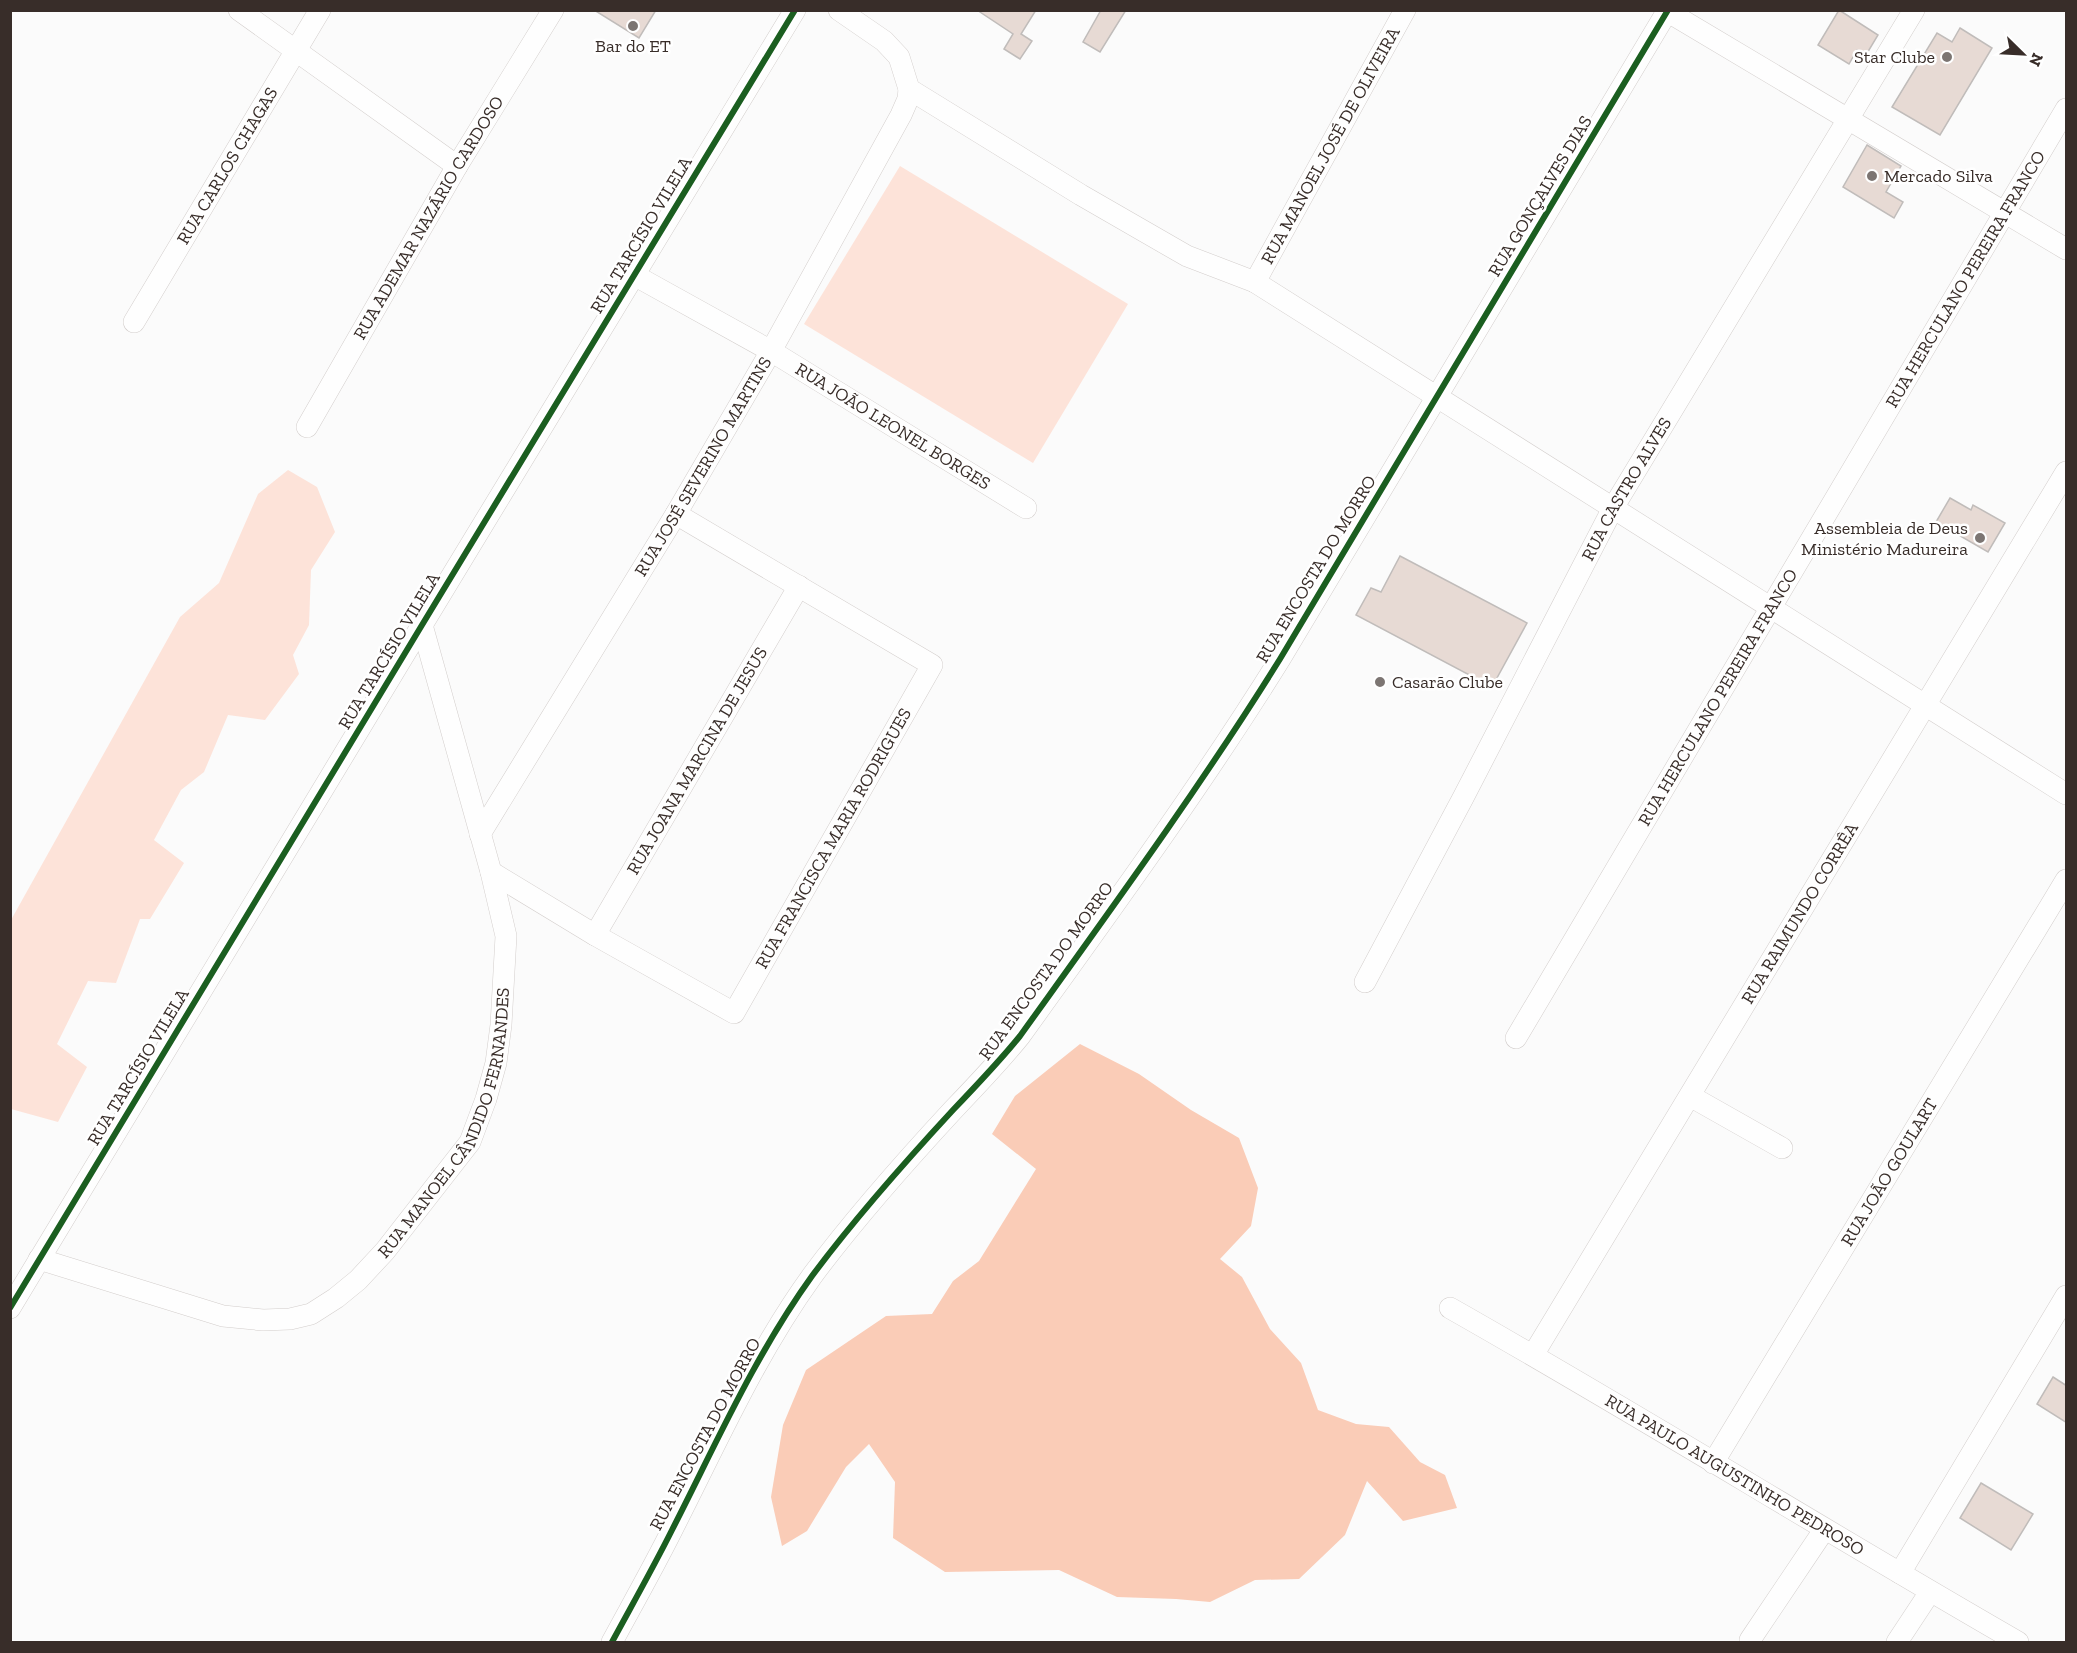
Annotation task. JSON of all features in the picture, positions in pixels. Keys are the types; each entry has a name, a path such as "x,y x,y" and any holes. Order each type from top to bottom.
{"street":[{"path":"239,10 456,166"},
{"name":"RUA CARLOS CHAGAS","path":"134,322 320,10"},
{"name":"RUA ADEMAR NAZÁRIO CARDOSO","path":"307,427 456,166 554,10"},
{"name":"RUA TARCÍSIO VILELA","path":"10,1308 795,10"},
{"path":"839,10 884,41 899,57 909,89 1187,256 1255,282 2067,794"},
{"name":"RUA MANOEL JOSÉ DE OLIVEIRA","path":"1255,282 1405,10"},
{"name":"RUA CASTRO ALVES","path":"1365,982 1613,508 1914,10"},
{"path":"1667,11 2067,249"},
{"name":"RUA GONÇALVES DIAS","path":"1437,396 1667,11"},
{"name":"RUA JOSÉ SEVERINO MARTINS","path":"480,834 676,514 771,351 901,115 908,99 909,89"},
{"name":"RUA HERCULANO PEREIRA FRANCO","path":"1516,1038 2067,109"},
{"name":"RUA JOÃO LEONEL BORGES","path":"634,275 771,351 1026,508"},
{"name":"RUA ENCOSTA DO MORRO","path":"612,1642 671,1531 730,1411 772,1338 812,1277 844,1234 899,1170 1000,1061 1178,816 1280,659 1437,396"},
{"name":"RUA RAIMUNDO CORRÊA","path":"1533,1355 2067,472"},
{"path":"676,514 799,586"},
{"name":"RUA FRANCISCA MARIA RODRIGUES","path":"595,935 734,1013 932,665 799,586"},
{"name":"RUA JOANA MARCINA DE JESUS","path":"595,935 799,586"},
{"name":"RUA MANOEL CÂNDIDO FERNANDES","path":"39,1259 213,1313 263,1320 290,1319 311,1314 358,1280 385,1251 470,1142 486,1099 497,1053 506,936 491,872 422,625"},
{"path":"491,872 595,935"},
{"name":"RUA JOÃO GOULART","path":"1713,1463 2067,880"},
{"path":"1690,1096 1782,1148"},
{"path":"1900,1573 2067,1296"},
{"name":"RUA PAULO AUGUSTINHO PEDROSO","path":"1450,1308 2018,1642"},
{"path":"1750,1641 1824,1530"},
{"path":"1897,1642 1930,1592"}],"shaded area":[{"path":"900,166 1128,304 1033,463 804,324"},
{"path":"288,470 317,487 335,532 311,570 309,625 293,655 299,674 265,720 228,715 204,772 181,790 154,840 184,863 150,919 140,919 116,983 88,981 57,1044 87,1067 58,1122 11,1109 11,920 180,617 219,583 258,494"},
{"path":"1080,1044 1139,1074 1191,1110 1239,1138 1258,1188 1251,1226 1220,1259 1242,1277 1270,1329 1301,1363 1318,1410 1356,1424 1389,1427 1420,1462 1445,1475 1457,1508 1403,1521 1367,1481 1345,1535 1299,1579 1255,1580 1210,1602 1117,1597 1059,1570 945,1572 893,1538 895,1482 869,1444 846,1467 807,1531 782,1546 771,1497 783,1425 806,1370 886,1316 932,1314 953,1281 979,1261 1036,1169 992,1134 1015,1096"}],"building":[{"name":"Bar do ET","path":"594,10 656,10 639,38"},
{"path":"977,10 1036,10 1021,34 1032,41 1020,59 1004,49 1013,34"},
{"path":"1101,10 1126,10 1100,52 1083,42"},
{"path":"1839,10 1878,35 1866,55 1857,50 1849,64 1818,45"},
{"path":"1960,28 1992,48 1940,135 1892,107 1937,33 1952,42"},
{"name":"Mercado Silva","path":"1867,145 1901,166 1886,192 1903,202 1894,218 1843,187"},
{"name":"Assembleia de Deus Ministério Madureira","path":"1950,498 1971,510 1973,505 2005,523 1988,552 1936,522"},
{"path":"1400,556 1527,623 1492,687 1356,615 1371,588 1381,592"},
{"path":"2053,1377 2067,1386 2067,1423 2037,1404"},
{"path":"1981,1483 2033,1514 2011,1550 1960,1518"}],"cycle path":[{"path":"10,1308 795,10"},
{"path":"612,1642 665,1544 754,1368 791,1306 828,1254 863,1212 1020,1036 1218,755 1280,659 1668,10"}],"place":[{"name":"Bar do ET","path":"633,26"},
{"name":"Star Clube","path":"1947,57"},
{"name":"Mercado Silva","path":"1872,176"},
{"name":"Assembleia de Deus Ministério Madureira","path":"1980,538"},
{"name":"Casarão Clube","path":"1380,682"}]}
